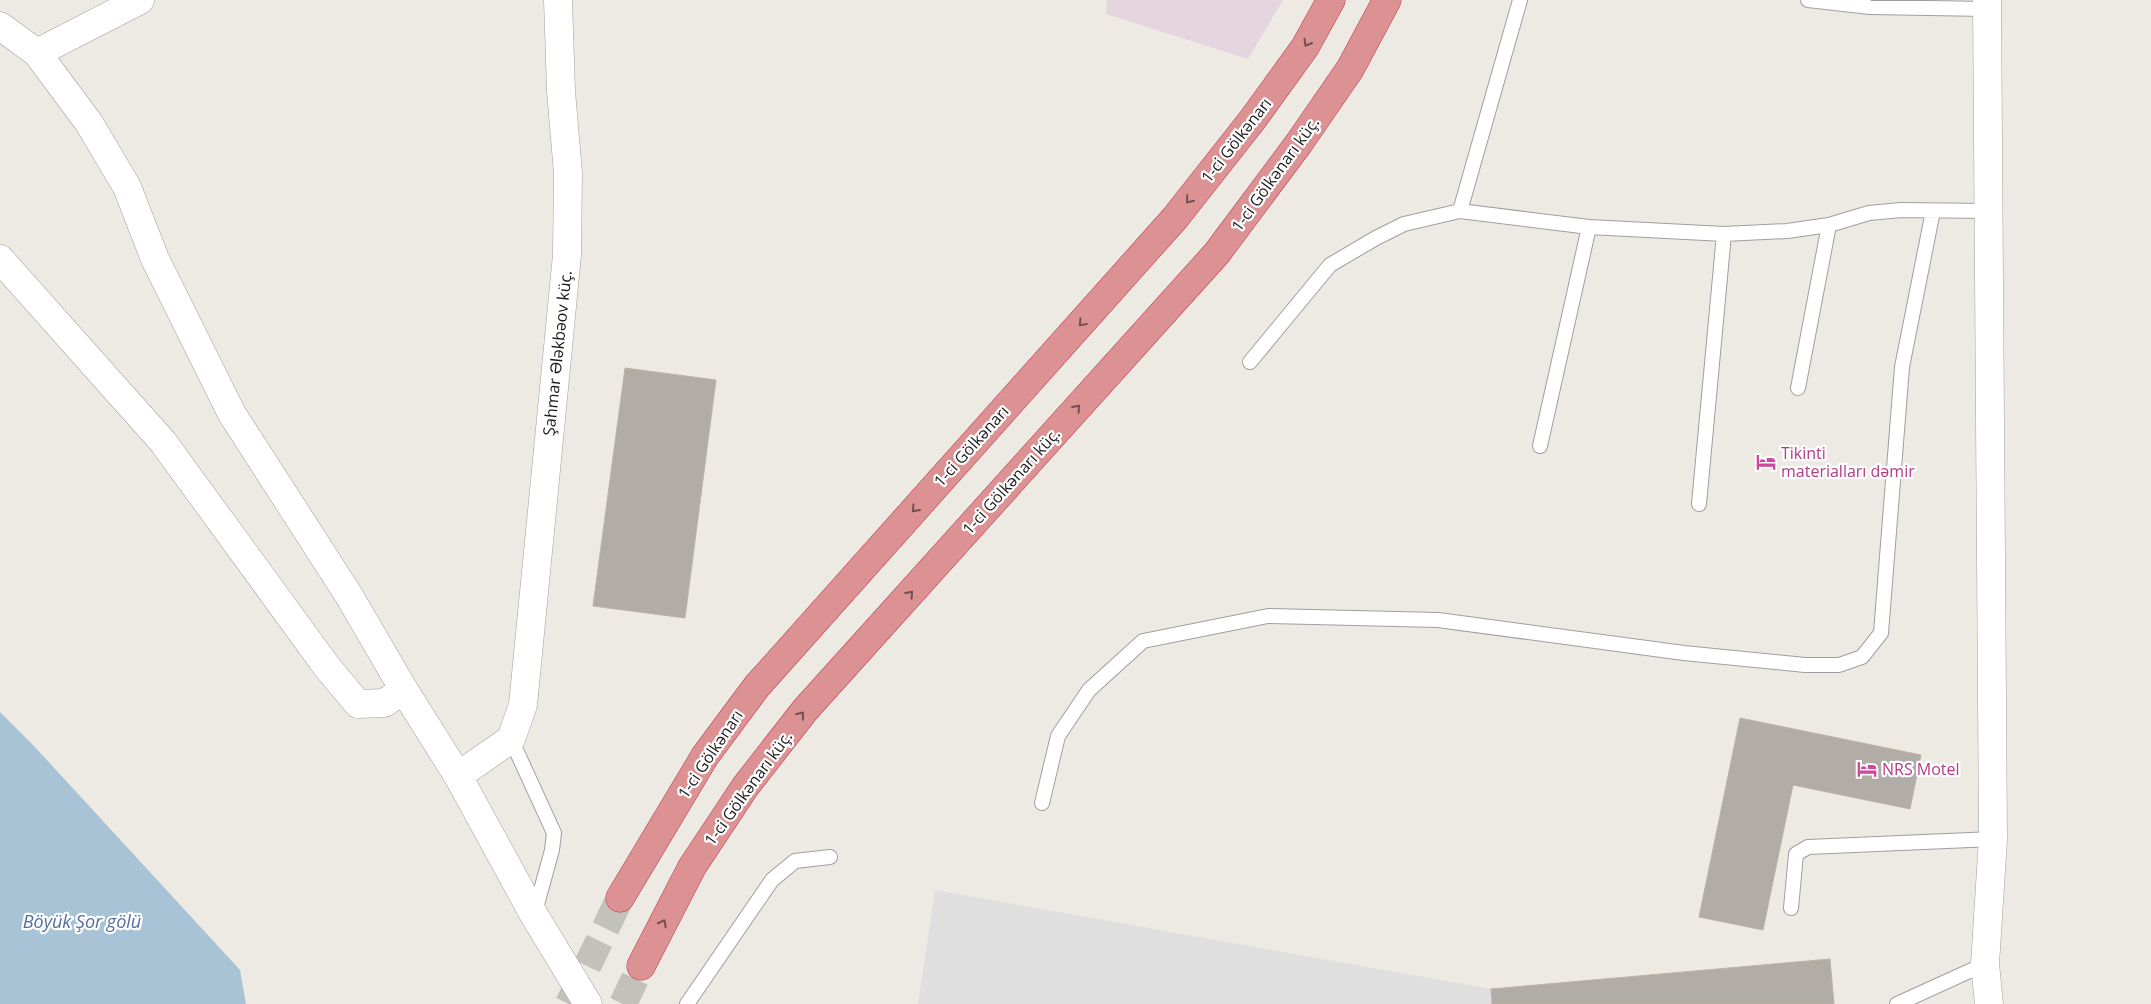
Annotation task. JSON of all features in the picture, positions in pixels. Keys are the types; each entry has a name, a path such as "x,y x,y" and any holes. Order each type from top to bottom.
{"highway":[{"name":"1-ci Gölkənarı","path":"620,898 705,756 757,686 1175,218 1259,111 1305,47 1331,0"},
{"name":"1-ci Gölkənarı küç.","path":"641,966 692,867 745,787 805,710 1218,252 1299,143 1350,69 1387,0"}],"street":[{"path":"36,53 140,0"},
{"name":"Şahmar Ələkbəov küç.","path":"511,739 523,705 567,255 568,173 558,0"},
{"path":"1987,5 1990,211 1993,839 1985,964 1989,1004"},
{"path":"0,26 36,53 89,123 127,187 155,259 232,414 348,594 404,690 458,776 534,915 588,1004"},
{"path":"0,259 163,442 327,667 358,704 384,703 404,690"},
{"path":"458,776 511,739"}],"lane":[{"path":"1460,211 1520,0"},
{"path":"1808,0 1870,8 1987,5"},
{"path":"1250,362 1330,265 1404,224 1460,211 1589,227 1724,234 1787,231 1829,225 1869,213 1900,210 1990,211"},
{"path":"1042,803 1058,736 1089,690 1144,641 1268,616 1438,620 1684,653 1786,664 1839,665 1862,657 1881,633 1902,367 1933,211"},
{"path":"1798,388 1829,225"},
{"path":"1540,446 1589,227"},
{"path":"1699,504 1724,234"},
{"path":"511,739 554,832 552,850 534,915"},
{"path":"1791,908 1796,854 1808,846 1993,839"},
{"path":"686,1004 772,880 795,861 830,857"},
{"path":"1897,1004 1985,964"}],"shaded area":[{"path":"1107,0 1283,0 1248,59 1106,14"},
{"path":"935,890 1491,989 1492,1004 918,1004"}],"water":[{"name":"Böyük Şor gölü","path":"0,712 33,745 240,970 246,1004 0,1004"}],"building":[{"path":"625,368 716,380 685,618 593,606"},
{"path":"1740,718 1921,755 1910,809 1793,785 1763,930 1699,917"},
{"path":"1830,959 1834,1004 1492,1004 1491,989"}],"tunnel":[{"path":"569,1004 620,898"},
{"path":"623,1004 641,966"}],"place":[{"name":"Tikinti materialları dəmir","path":"1766,462"},
{"name":"NRS Motel","path":"1867,769"}]}
